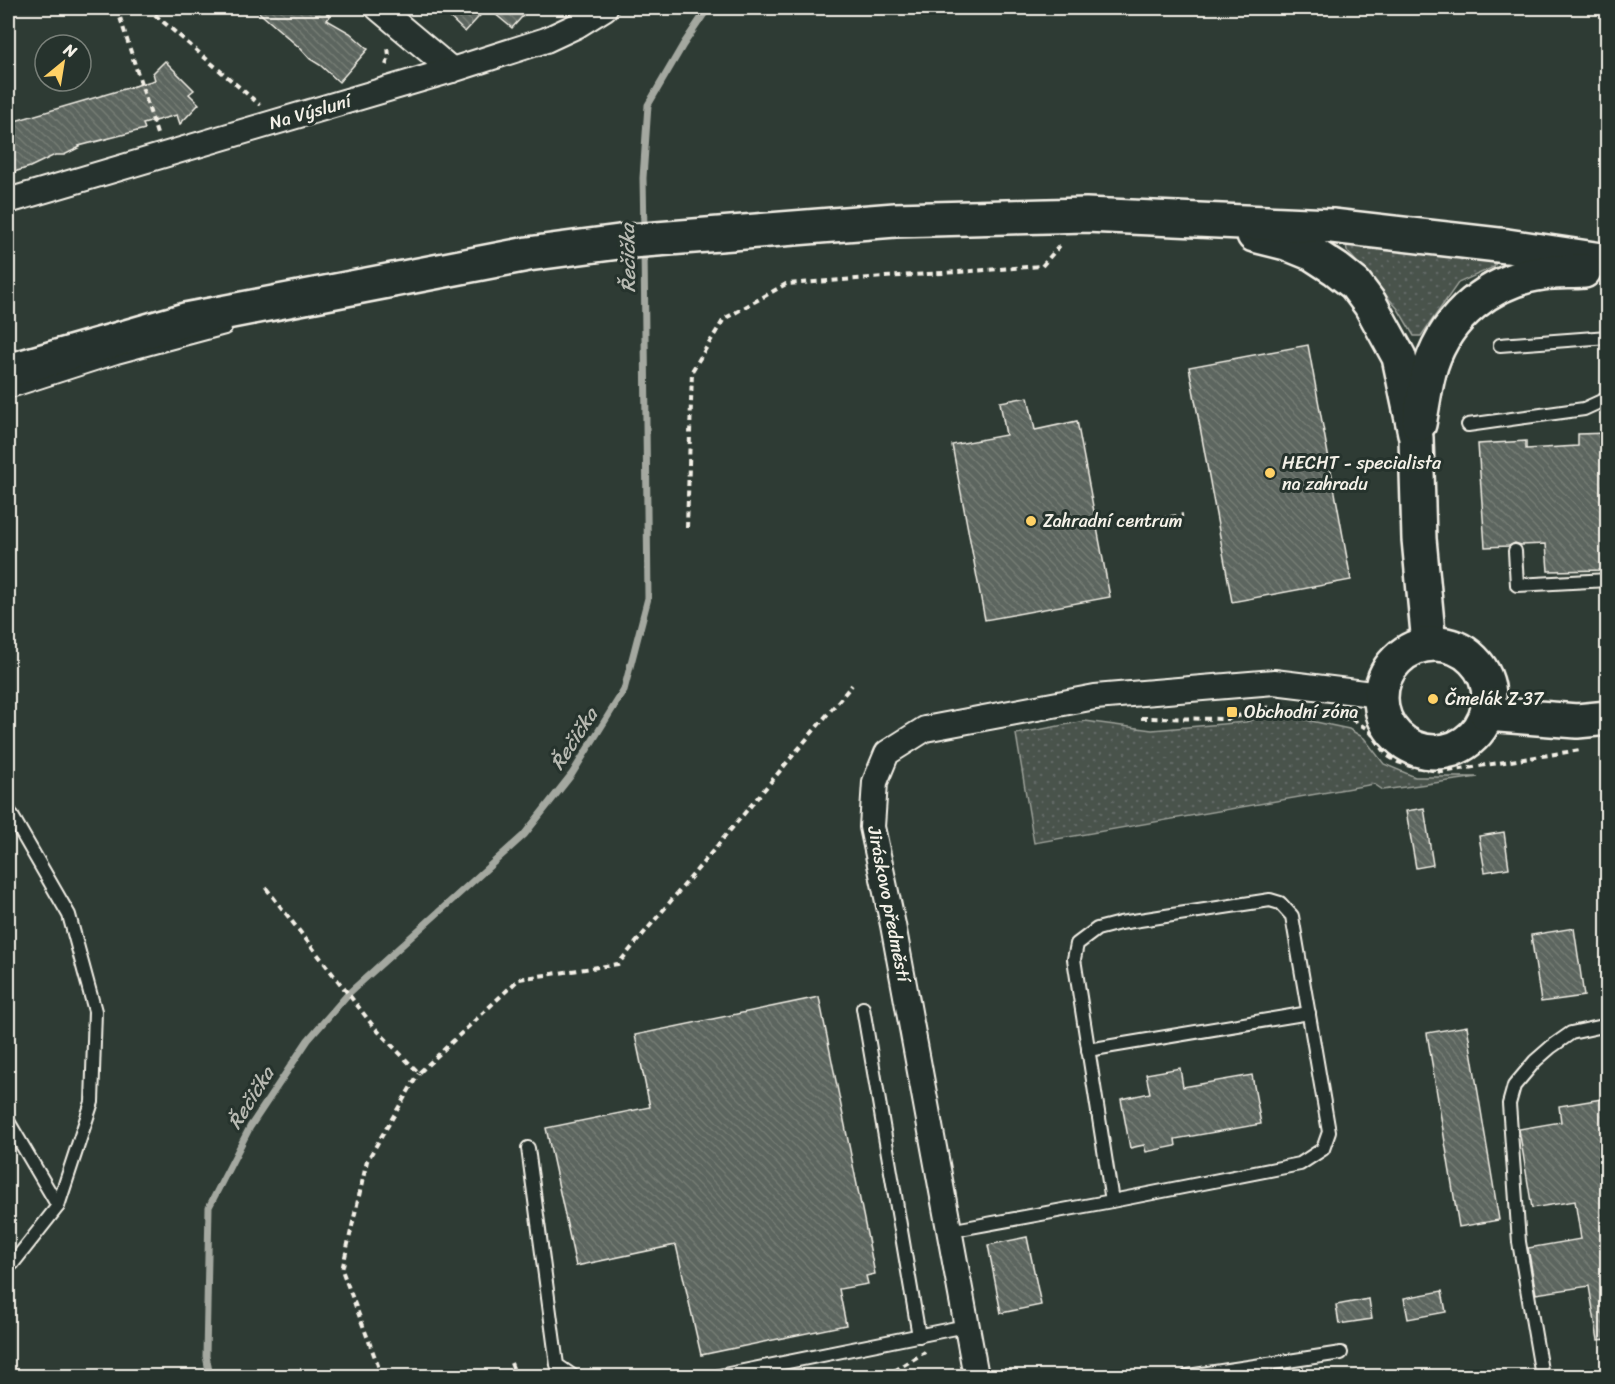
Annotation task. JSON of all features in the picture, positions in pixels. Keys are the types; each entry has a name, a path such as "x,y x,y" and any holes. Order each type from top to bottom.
{"main road":[{"path":"8,371 185,320 528,254 619,242 894,220 1086,215 1332,226 1507,246 1608,261"},
{"path":"1173,218 1286,243 1313,254 1355,284 1370,304 1399,357 1416,438 1419,539 1429,644"},
{"path":"1416,438 1431,366 1440,344 1457,319 1476,300 1496,288 1542,273 1608,270"},
{"path":"1429,644 1452,647 1467,654 1479,666 1486,681 1489,697 1486,714 1479,729 1467,742 1451,750 1425,751 1402,741 1390,728 1382,713 1380,695 1384,679 1392,664 1404,653 1429,644"},
{"path":"1486,714 1577,721 1608,718"}],"street":[{"path":"378,8 452,70"},
{"name":"Na Výsluní","path":"8,201 164,155 273,117 452,70 546,40 576,26 605,8"},
{"name":"Jiráskovo předměstí","path":"976,1377 893,925 872,827 875,782 887,753 925,729 1095,697 1274,682 1380,695"}],"lane":[{"path":"281,314 460,275 528,254"},
{"path":"8,392 117,357 235,326"},
{"path":"1500,345 1608,337"},
{"path":"1468,425 1584,409 1608,398"},
{"path":"1515,551 1517,585 1608,580"},
{"path":"8,809 69,915 95,1011 93,1102 58,1206 8,1267"},
{"path":"949,1231 1112,1201 1300,1164 1323,1149 1329,1132 1309,1013 1292,916 1281,903 1269,900 1120,923 1097,929 1077,944 1074,959 1112,1201"},
{"path":"862,1008 919,1336"},
{"path":"1088,1050 1309,1013"},
{"path":"1542,1377 1519,1242 1509,1104 1514,1086 1535,1061 1551,1047 1571,1033 1608,1025"},
{"path":"8,1121 58,1206"},
{"path":"528,1148 557,1365 573,1377"},
{"path":"719,1377 966,1326"},
{"path":"1188,1377 1341,1353"}],"path":[{"path":"117,8 164,155"},
{"path":"147,8 273,117"},
{"path":"687,528 693,371 723,319 786,284 1042,266 1086,215"},
{"path":"1129,524 1183,515"},
{"path":"382,1377 342,1270 367,1161 419,1073 519,979 618,964 852,684"},
{"path":"1141,718 1228,719 1278,704"},
{"path":"1319,712 1353,720 1369,730 1388,756 1398,762 1442,771 1584,749"},
{"path":"266,888 374,1027 419,1073"},
{"path":"511,1363 516,1377"}],"shaded area":[{"path":"1346,241 1497,260 1494,267 1458,283 1421,336 1414,336 1398,309 1347,251"},
{"path":"1273,713 1349,729 1364,738 1384,764 1415,777 1478,777 1383,790 1374,784 1034,843 1016,734 1085,721 1152,730 1246,722"}],"building":[{"path":"254,8 321,8 330,16 327,20 350,33 368,49 339,82"},
{"path":"440,8 487,8 465,32"},
{"path":"488,8 530,8 512,28"},
{"path":"165,61 194,90 189,94 199,104 180,124 177,115 143,124 145,129 79,146 64,155 55,155 30,167 8,172 8,123 155,80 153,73"},
{"name":"HECHT - specialista na zahradu","path":"1308,345 1351,580 1232,602 1189,367"},
{"name":"Zahradní centrum","path":"1028,397 1035,430 1077,421 1110,597 985,620 952,445 1006,435 1000,402"},
{"path":"1608,433 1608,570 1548,571 1546,544 1521,545 1515,543 1509,546 1485,547 1478,444 1526,441 1526,449 1578,446 1578,434"},
{"path":"1424,808 1433,865 1416,868 1406,811"},
{"path":"1504,832 1509,868 1485,872 1479,836"},
{"path":"1574,928 1584,996 1541,1002 1531,935"},
{"path":"819,997 875,1274 866,1276 868,1284 839,1289 846,1325 701,1355 676,1245 576,1266 546,1128 650,1107 635,1035"},
{"path":"1467,1026 1499,1220 1459,1227 1427,1033"},
{"path":"1180,1068 1183,1087 1252,1075 1261,1124 1175,1139 1176,1146 1146,1152 1144,1145 1130,1148 1121,1099 1150,1093 1146,1074"},
{"path":"1608,1098 1608,1339 1598,1340 1589,1286 1536,1294 1528,1248 1581,1239 1575,1201 1532,1208 1519,1129 1561,1122 1559,1106"},
{"path":"1027,1237 1041,1305 1001,1313 988,1245"},
{"path":"1442,1291 1446,1312 1408,1319 1404,1298"},
{"path":"1369,1299 1372,1319 1339,1324 1336,1305"}],"waterway":[{"name":"Řečička","path":"644,231 643,178 648,105 708,8"},
{"name":"Řečička","path":"210,1376 206,1356 209,1207 250,1127 308,1040 349,993 524,835 572,774 624,690 648,598 644,248"}],"place":[{"name":"HECHT - specialista na zahradu","path":"1270,473"},
{"name":"Zahradní centrum","path":"1031,521"},
{"name":"Čmelák Z 37","path":"1433,699"},
{"name":"Obchodní zóna","path":"1232,712"}]}
